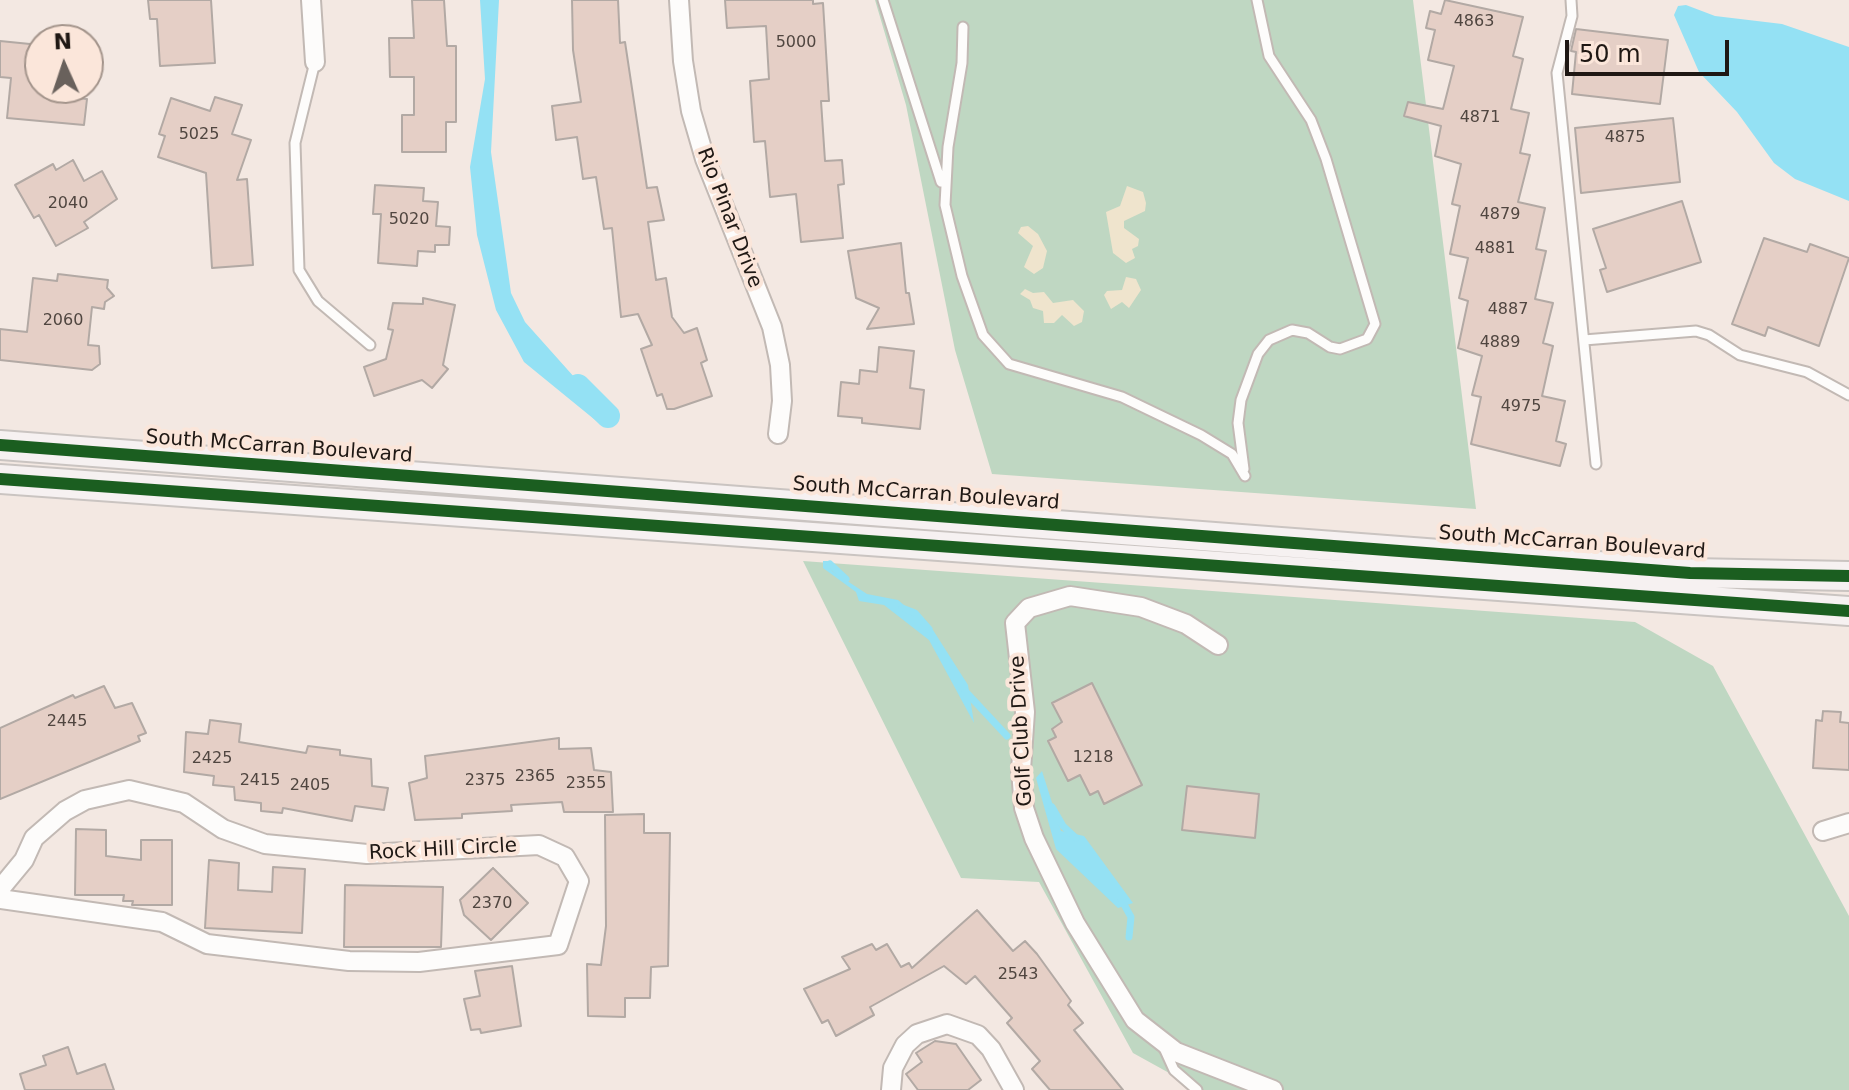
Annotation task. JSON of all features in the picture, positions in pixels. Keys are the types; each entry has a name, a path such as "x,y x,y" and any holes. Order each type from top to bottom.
{"main road":[{"name":"South McCarran Boulevard","path":"0,445 1690,573 1849,576"},
{"path":"0,479 1849,611"}],"street":[{"path":"311,0 315,62"},
{"name":"Rio Pinar Drive","path":"679,0 683,61 705,159 772,327 780,365 782,401 778,434"},
{"name":"Golf Club Drive","path":"1218,645 1186,624 1141,607 1070,596 1029,608 1015,623 1025,712 1021,770 1024,808 1034,838 1075,923 1135,1020 1176,1052 1273,1090"},
{"name":"Rock Hill Circle","path":"0,889 24,860 34,838 65,811 85,800 129,790 184,803 223,829 265,844 367,854 539,845 565,857 579,881 558,945 419,962 349,961 207,944 162,922 0,899"},
{"path":"1823,831 1849,823"},
{"path":"891,1090 893,1068 905,1045 924,1030 947,1024 978,1035 991,1049 1014,1090"}],"lane":[{"path":"883,0 938,166 974,315 995,352 1027,372 1122,397 1152,410 1232,454 1245,476 1238,423 1241,400 1258,354 1269,340 1292,330 1308,333 1330,347 1340,349 1367,339 1375,324 1326,159 1311,120 1269,56 1257,0"},
{"path":"1571,0 1572,16 1557,73 1596,464"},
{"path":"945,205 948,147 962,63 963,27"},
{"path":"315,62 295,143 299,270 318,301 370,345"},
{"path":"1584,340 1696,331 1709,335 1740,355 1807,372 1849,395"},
{"path":"1160,1042 1174,1070 1197,1090"}],"green space":[{"path":"875,0 1413,0 1476,509 992,474 955,350 906,105"},
{"path":"803,561 1635,622 1713,666 1849,916 1849,1090 1200,1090 1133,1053 1039,882 961,878"}],"sand":[{"path":"1127,186 1143,192 1146,203 1145,211 1124,221 1124,228 1139,239 1138,246 1132,249 1135,258 1126,263 1113,253 1106,212 1120,206"},
{"path":"1028,226 1038,234 1047,251 1043,268 1034,274 1024,267 1033,246 1018,233 1021,227"},
{"path":"1126,277 1136,279 1141,290 1129,308 1122,302 1111,309 1104,295 1107,291 1122,290"},
{"path":"1025,289 1033,293 1044,292 1053,303 1073,300 1084,311 1082,322 1074,326 1062,315 1054,323 1044,323 1043,311 1033,308 1030,300 1020,294"}],"water":[{"path":"480,0 499,0 491,152 511,293 525,322 600,406 605,418 600,424 524,362 496,310 477,235 470,167 485,79"},
{"path":"1686,5 1715,16 1782,24 1849,47 1849,201 1795,179 1774,163 1737,112 1699,72 1674,15 1678,6"},
{"path":"823,561 828,561 832,571 867,594 898,600 933,630 968,685 974,723 929,640 884,605 859,601 856,592 823,568"},
{"path":"1042,771 1061,831 1084,836 1133,903 1118,908 1056,849 1036,778"}],"building":[{"path":"148,0 211,0 215,63 160,66 157,19 150,19"},
{"path":"412,0 444,0 447,46 456,46 456,122 446,122 446,152 402,152 402,115 414,115 414,77 390,77 389,38 414,38"},
{"path":"572,0 618,0 620,43 625,42 647,188 657,187 664,220 648,222 656,280 666,278 672,317 684,333 697,328 707,360 701,363 712,396 674,409 667,409 662,394 657,396 641,349 652,345 638,314 621,317 612,228 604,229 596,177 583,179 577,137 556,140 552,106 581,102 573,50"},
{"path":"725,0 813,0 813,4 823,3 829,101 821,101 825,161 842,160 844,184 838,185 843,238 801,242 796,194 770,197 765,141 754,142 750,81 769,79 766,26 727,28"},
{"path":"1445,0 1523,17 1513,56 1523,59 1511,109 1529,113 1520,153 1530,155 1518,202 1545,208 1536,249 1546,251 1535,299 1553,303 1543,343 1553,346 1542,396 1565,401 1556,441 1566,444 1560,466 1471,444 1481,397 1472,395 1482,356 1458,348 1468,301 1459,298 1468,258 1450,254 1460,206 1452,204 1461,164 1435,156 1441,126 1404,116 1408,102 1443,109 1454,66 1428,60 1435,30 1426,28 1430,11 1441,14"},
{"path":"1576,29 1668,40 1660,104 1572,94 1576,52 1571,51"},
{"path":"0,41 24,43 24,104 86,104 84,125 7,118 11,78 0,77"},
{"path":"215,97 242,105 232,134 251,140 237,180 247,179 253,265 212,268 206,173 158,157 165,136 159,134 171,98 210,111"},
{"path":"1673,118 1680,182 1581,193 1575,128"},
{"path":"73,160 84,181 102,171 117,199 84,222 88,228 56,246 39,215 34,218 15,185 53,164 56,170"},
{"path":"375,185 424,188 423,201 438,202 436,226 450,227 449,245 435,245 435,252 418,251 417,266 378,263 381,214 373,214"},
{"path":"1682,201 1701,262 1607,292 1600,270 1606,268 1593,229"},
{"path":"1764,238 1807,252 1810,244 1849,258 1819,346 1768,327 1765,336 1732,324"},
{"path":"901,243 906,293 909,293 914,324 867,329 879,308 856,298 848,251"},
{"path":"58,274 108,280 107,288 114,296 105,302 104,309 92,307 88,345 99,346 100,364 92,370 0,360 0,329 27,332 33,278 57,281"},
{"path":"423,298 455,305 443,365 448,369 432,388 422,380 374,396 364,367 386,359 393,330 388,329 393,303 423,304"},
{"path":"879,347 914,351 910,388 924,390 920,429 862,423 862,418 838,416 841,382 859,384 860,370 877,372"},
{"path":"1092,683 1142,785 1104,804 1098,791 1090,795 1080,775 1068,781 1048,741 1056,737 1052,729 1062,722 1052,703"},
{"path":"104,686 115,708 132,703 146,733 138,736 140,741 0,799 0,728 73,695 75,698"},
{"path":"1823,711 1841,712 1840,722 1849,723 1849,770 1813,768 1816,720 1822,721"},
{"path":"210,720 241,724 239,742 306,753 308,746 340,750 340,755 371,759 372,786 388,788 384,810 355,806 352,821 283,808 282,813 261,811 261,803 235,800 234,787 213,785 214,776 184,772 186,732 208,734"},
{"path":"559,738 559,749 591,748 594,770 611,772 613,812 564,812 562,802 511,805 512,811 462,814 462,818 415,820 409,783 427,778 425,756"},
{"path":"1187,786 1259,794 1255,838 1182,830"},
{"path":"644,814 644,833 670,833 668,966 651,967 650,998 625,998 625,1017 588,1016 587,964 601,965 606,926 605,815"},
{"path":"76,829 106,830 106,856 141,860 141,840 172,840 172,905 132,905 133,901 123,901 124,895 75,895"},
{"path":"209,860 239,863 238,890 272,892 273,867 305,869 302,933 205,928"},
{"path":"493,868 528,903 491,940 464,915 460,900"},
{"path":"345,885 443,887 441,947 344,947"},
{"path":"977,910 1013,951 1025,941 1037,954 1071,1001 1068,1005 1083,1023 1074,1030 1123,1090 1050,1090 1032,1069 1040,1061 1007,1023 1012,1018 975,976 966,984 944,966 870,1007 874,1015 836,1036 828,1020 822,1023 804,989 850,969 842,957 872,944 876,950 887,944 901,967 909,963 912,968"},
{"path":"512,966 521,1026 481,1033 480,1029 471,1030 464,999 480,996 475,971"},
{"path":"935,1041 956,1044 981,1080 968,1090 918,1090 906,1074 922,1062 916,1053"},
{"path":"68,1047 77,1074 105,1064 114,1090 25,1090 20,1074 46,1065 43,1056"}],"waterway":[{"path":"578,386 608,416"},
{"path":"830,564 846,579"},
{"path":"902,608 915,613 929,629"},
{"path":"965,691 1007,736"},
{"path":"1052,807 1063,826 1076,838"},
{"path":"1121,899 1131,917 1129,937"}],"cycle path":[{"path":"0,445 1690,573 1849,576"},
{"path":"0,479 1849,611"}]}
